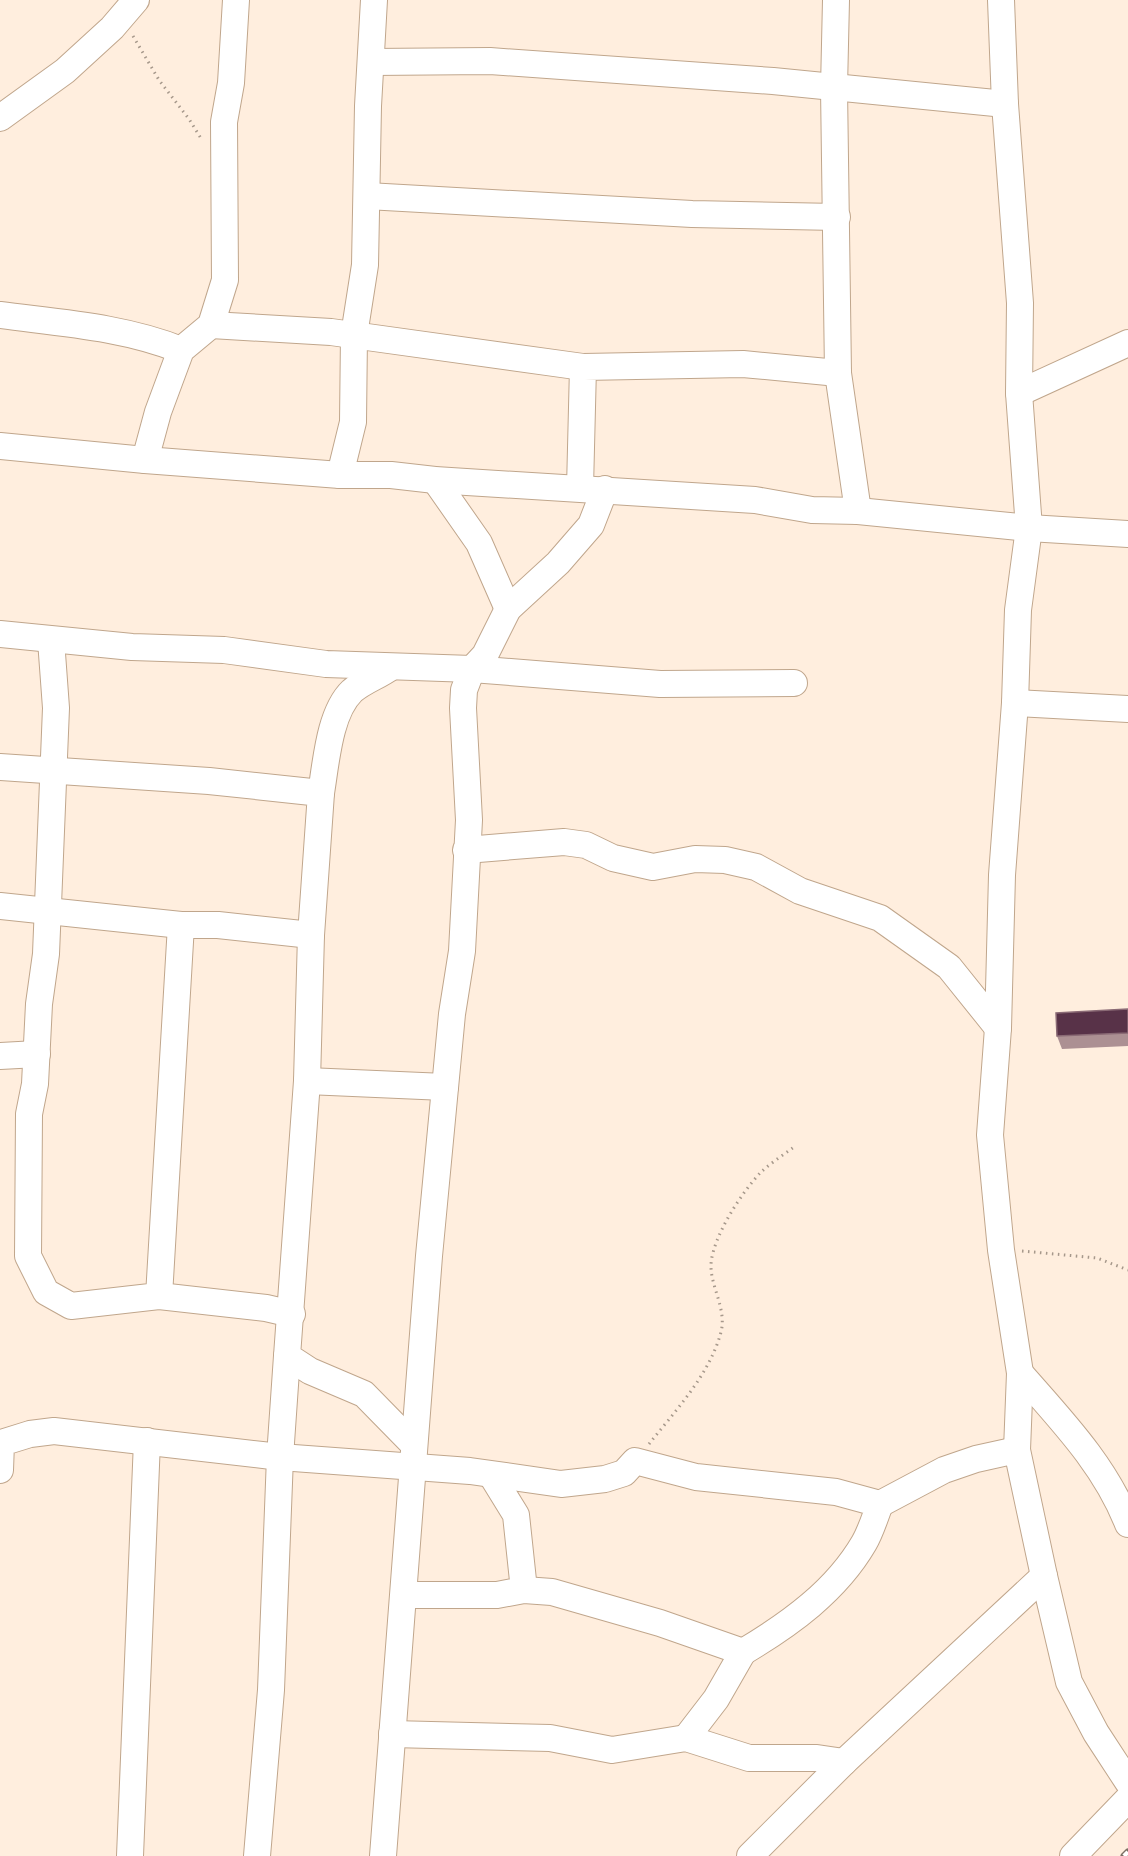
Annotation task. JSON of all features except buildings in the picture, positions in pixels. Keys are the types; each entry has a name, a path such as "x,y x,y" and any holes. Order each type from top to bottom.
{"street":[{"path":"0,118 65,71 112,28 136,0"},
{"path":"146,460 158,412 181,350 211,325 225,280 224,122 231,83 236,0"},
{"path":"340,475 353,422 354,335 365,265 374,0"},
{"path":"836,0 834,88 838,374 858,511"},
{"path":"1002,0 1005,104 1020,303 1019,393 1029,528 1018,610 1015,703 1002,875 999,1028 990,1135 1001,1250 1020,1373 1017,1450 1069,1682 1096,1733 1128,1782"},
{"path":"371,63 490,61 1005,104"},
{"path":"367,196 692,214 837,217"},
{"path":"0,315 107,329 159,341 181,350"},
{"path":"211,325 354,335 583,367 743,364 838,374"},
{"path":"1019,393 1128,343"},
{"path":"383,1856 413,1456 445,1087 462,951 468,820 464,690 472,669 485,655 508,609 558,563 591,525 592,488 583,367"},
{"path":"0,446 340,475 391,475 435,480 592,488 754,500 812,510 858,511 1029,528 1128,534"},
{"path":"435,480 479,543 508,609"},
{"path":"0,634 51,640 224,650 326,664 472,669 660,684 794,683"},
{"path":"51,640 56,708 54,769 48,909 35,1084 29,1114 28,1256 46,1292 71,1306 159,1296 266,1308 292,1314"},
{"path":"257,1856 271,1690 280,1457 307,1081 310,935 321,793 333,728 349,694 391,667"},
{"path":"1015,703 1128,709"},
{"path":"0,766 321,793"},
{"path":"466,850 564,842 586,845 613,858 653,867 695,859 725,860 756,867 800,891 880,918 949,967 999,1028"},
{"path":"0,906 48,909 180,925 218,925 310,935"},
{"path":"159,1296 180,925"},
{"path":"0,1056 37,1054"},
{"path":"307,1081 445,1087"},
{"path":"287,1356 310,1371 364,1394 413,1456"},
{"path":"1020,1373 1084,1446 1120,1502 1128,1524"},
{"path":"0,1470 1,1442 54,1431 280,1457 413,1456 492,1476 561,1484 605,1479 624,1473 635,1461 696,1477 836,1492 880,1504"},
{"path":"130,1856 147,1441"},
{"path":"686,1738 716,1699 743,1652 770,1636 832,1587 864,1543 880,1504 944,1470 976,1459 1017,1450"},
{"path":"492,1476 516,1515 524,1590"},
{"path":"750,1856 844,1762 1044,1575"},
{"path":"404,1595 497,1595 524,1590 552,1592 660,1623 743,1652"},
{"path":"392,1734 550,1738 612,1750 686,1738 749,1758 817,1758 844,1762"},
{"path":"1073,1856 1128,1799"}],"path":[{"path":"142,53 207,148"},
{"path":"635,1461 680,1406 713,1357 722,1329 720,1300 711,1265 720,1234 747,1188 764,1170 794,1147"},
{"path":"1001,1250 1097,1258 1128,1270"}],"railway":[{"path":"1124,1856 1128,1852"}]}
